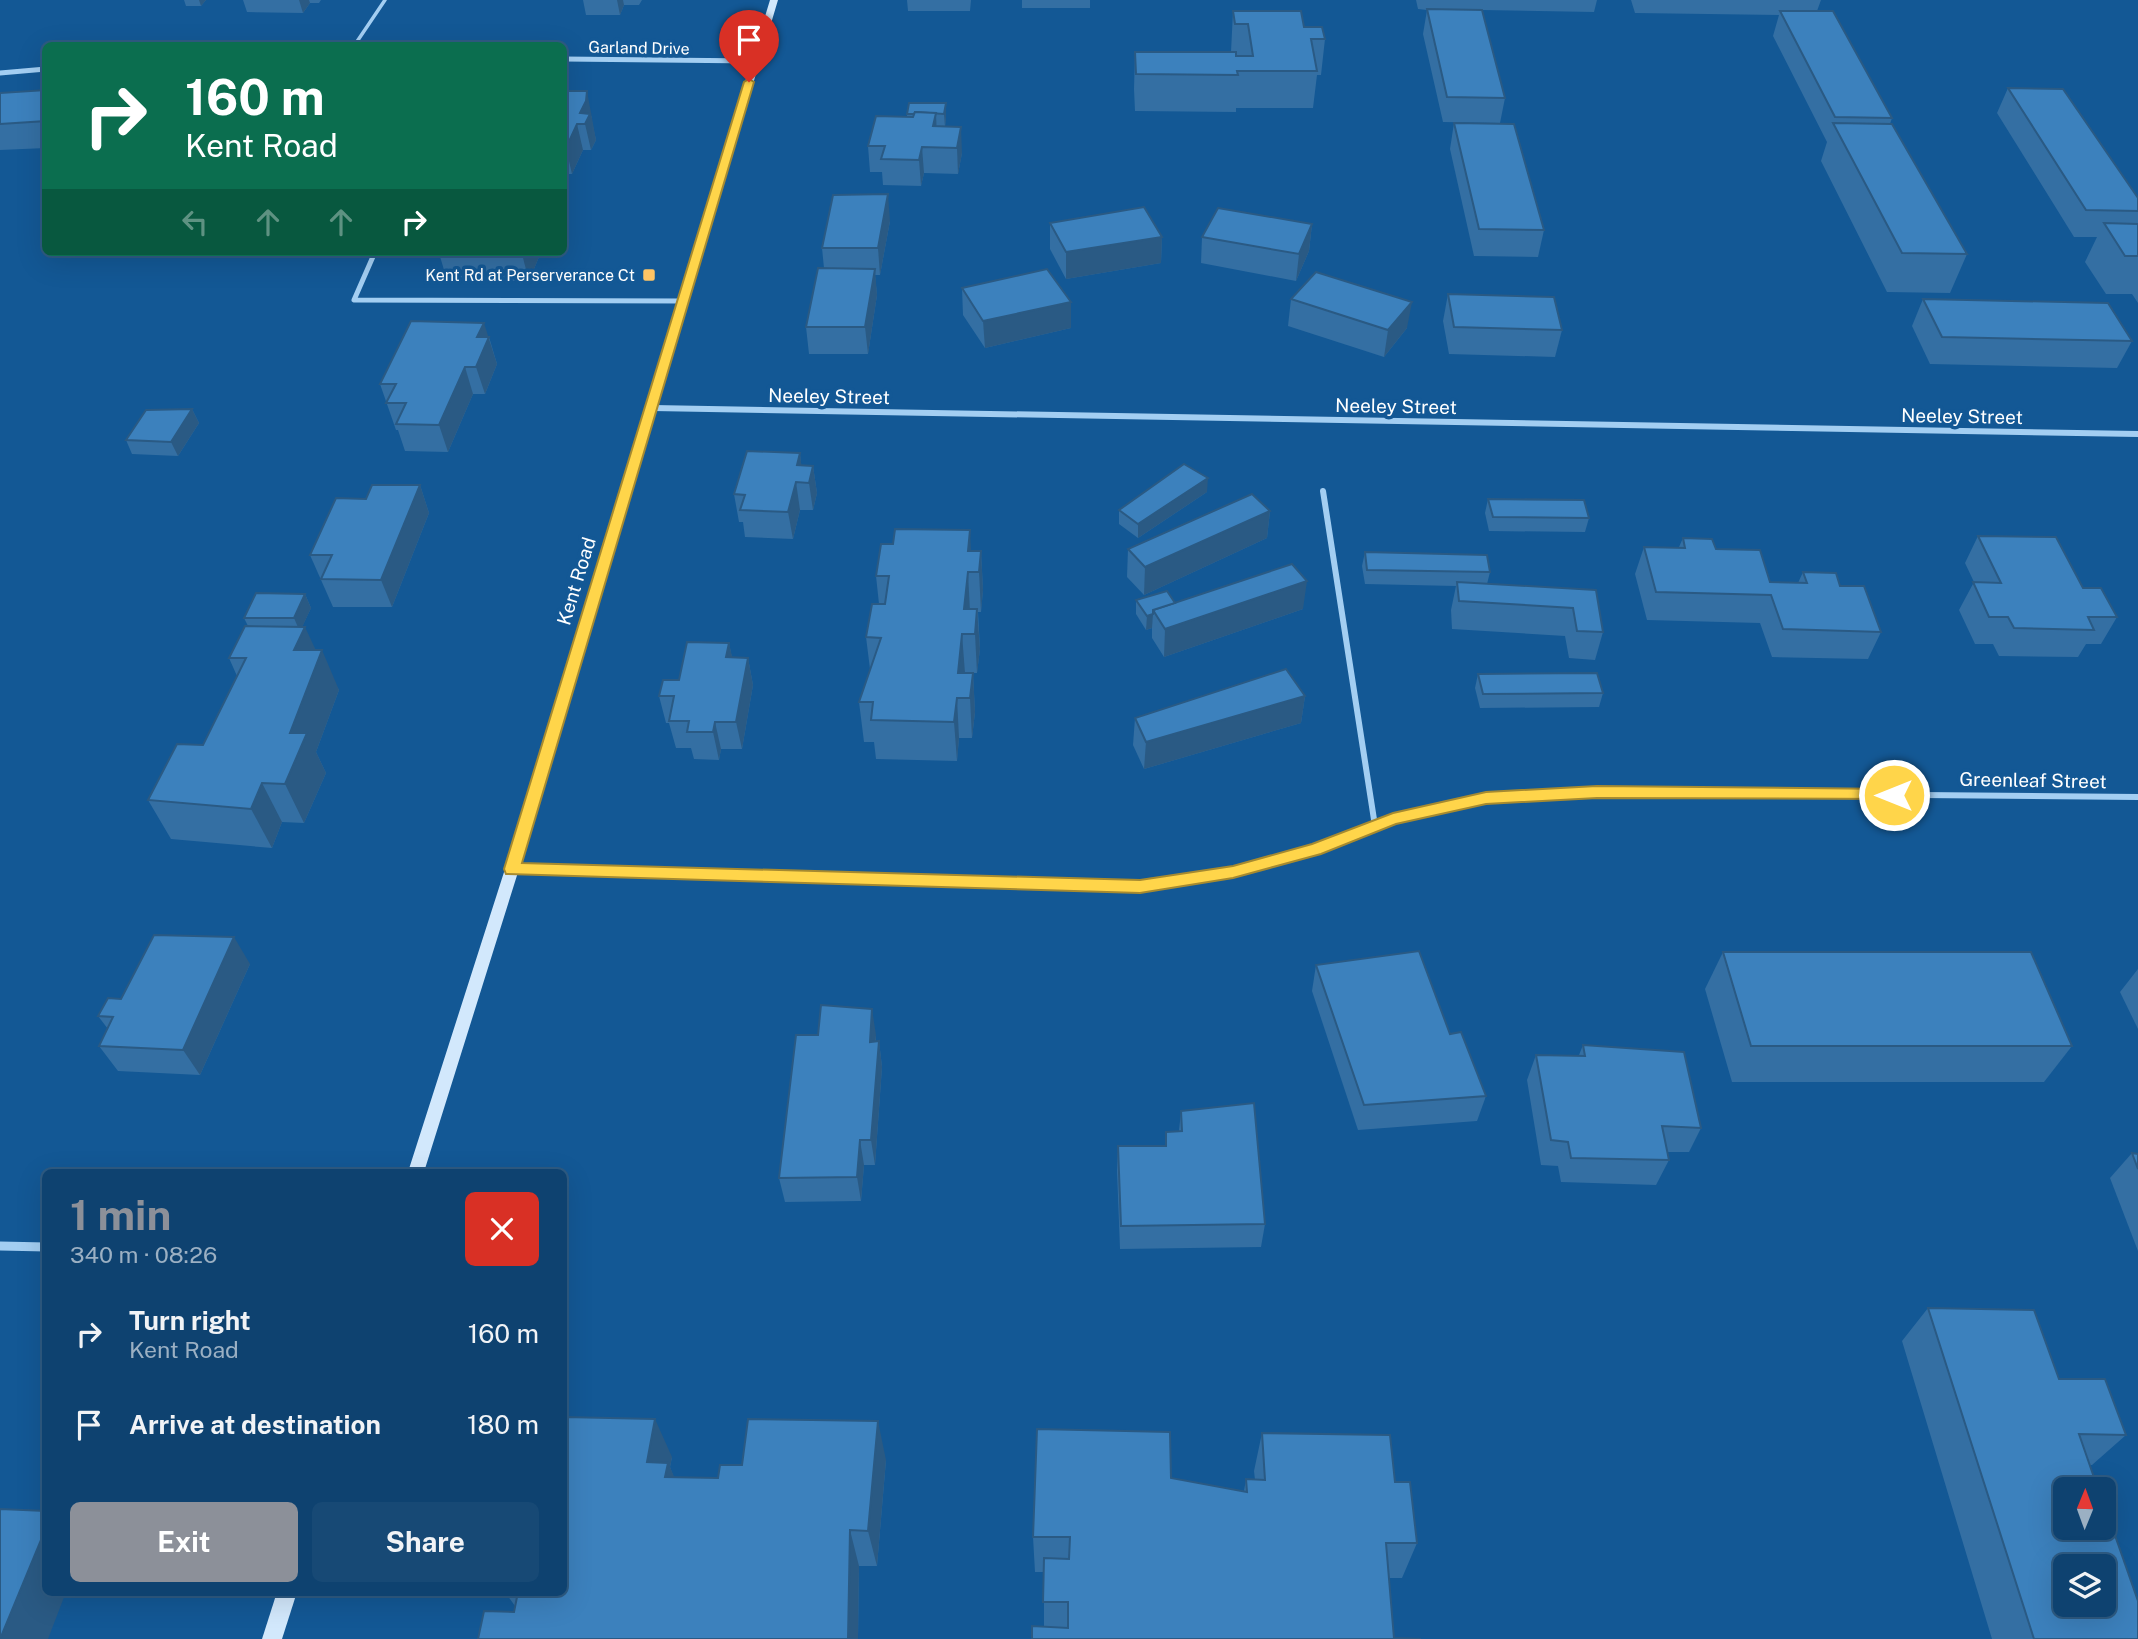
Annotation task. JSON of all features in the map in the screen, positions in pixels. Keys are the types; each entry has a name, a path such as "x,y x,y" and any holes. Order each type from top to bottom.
{"street":[{"name":"Kent Road","path":"417,1169 653,408 774,0"},
{"name":"Garland Drive","path":"567,59 755,61"},
{"path":"0,73 42,69"},
{"path":"373,256 354,299 685,301"},
{"name":"Neeley Street","path":"653,408 2138,434"},
{"path":"1324,491 1375,826"},
{"name":"Greenleaf Street","path":"512,869 1140,887 1233,872 1315,849 1393,819 1486,798 1597,792 2138,797"},
{"path":"0,1246 42,1247"},
{"path":"272,1639 286,1596"}],"lane":[{"path":"357,42 385,0"}],"building":[{"path":"1427,9 1482,10 1505,98 1447,97"},
{"path":"1233,11 1301,11 1304,27 1322,27 1325,39 1311,39 1317,71 1237,71 1238,75 1136,74 1135,52 1236,52 1236,56 1253,56 1248,24 1235,24"},
{"path":"1780,11 1833,11 1892,118 1835,117"},
{"path":"2008,88 2063,89 2138,198 2138,211 2086,210"},
{"path":"42,90 42,121 0,124 0,93"},
{"path":"567,91 587,91 580,113 590,114 585,124 577,124 567,146"},
{"path":"909,103 946,103 944,114 907,114"},
{"path":"915,112 936,113 933,126 961,127 957,148 922,147 919,160 881,159 885,146 868,146 876,116 913,117"},
{"path":"1454,123 1514,124 1544,230 1479,229"},
{"path":"1833,123 1892,124 1967,254 1902,253"},
{"path":"888,194 878,248 822,248 833,195"},
{"path":"1144,207 1162,237 1066,252 1050,223"},
{"path":"1218,208 1312,224 1299,254 1202,237"},
{"path":"2104,223 2138,224 2138,256 2125,256"},
{"path":"818,268 875,269 865,327 806,327"},
{"path":"1047,269 1071,302 983,321 962,288"},
{"path":"1316,272 1412,302 1388,330 1291,299"},
{"path":"1448,294 1554,297 1562,330 1454,327"},
{"path":"1923,299 2108,303 2132,341 1942,337"},
{"path":"411,321 484,323 477,337 489,337 476,367 465,367 439,425 396,424 406,403 386,403 396,384 380,384"},
{"path":"192,409 171,442 126,440 146,410"},
{"path":"747,451 800,453 797,465 813,466 809,483 796,482 788,512 740,510 745,495 734,494"},
{"path":"1184,464 1208,478 1138,524 1119,510"},
{"path":"372,485 420,485 381,580 321,579 332,555 310,555 336,498 366,499"},
{"path":"1252,494 1270,511 1145,567 1128,549"},
{"path":"1488,499 1584,500 1589,518 1493,517"},
{"path":"895,529 970,530 968,551 981,551 979,572 968,572 964,609 977,609 975,634 962,634 958,673 973,673 970,698 957,698 954,722 871,720 873,702 859,702 881,638 866,637 872,604 885,604 889,576 876,576 881,544 893,544"},
{"path":"1978,536 2056,537 2083,588 2101,588 2117,617 2088,617 2094,630 2014,628 2008,617 1989,617 1973,582 2001,583"},
{"path":"1683,538 1712,539 1716,549 1760,550 1770,582 1807,583 1803,572 1836,573 1840,586 1864,586 1881,632 1783,629 1771,595 1656,592 1644,547 1685,548"},
{"path":"1365,552 1487,555 1490,572 1367,570"},
{"path":"1292,564 1307,581 1165,629 1153,610"},
{"path":"1457,582 1596,590 1603,632 1577,631 1573,608 1459,601"},
{"path":"1167,591 1175,603 1153,610 1153,614 1147,616 1136,600"},
{"path":"256,593 305,594 294,618 244,618"},
{"path":"245,626 305,627 294,650 322,650 290,733 307,733 285,784 262,783 251,809 148,800 177,744 203,745 246,658 229,658"},
{"path":"687,642 729,643 726,657 748,658 736,722 715,722 713,732 687,732 689,721 669,721 674,696 659,696 663,680 679,680"},
{"path":"1286,669 1305,696 1146,742 1135,718"},
{"path":"1597,673 1603,693 1483,694 1478,674"},
{"path":"154,935 234,937 183,1050 99,1046 113,1017 98,1016 108,998 121,999"},
{"path":"1419,951 1450,1034 1461,1032 1486,1096 1364,1105 1316,965"},
{"path":"1723,952 2031,952 2072,1046 1751,1046"},
{"path":"821,1005 872,1009 870,1042 879,1041 871,1140 860,1140 857,1177 779,1178 796,1035 818,1035"},
{"path":"1583,1045 1684,1052 1701,1128 1662,1126 1669,1160 1571,1158 1568,1142 1551,1140 1536,1055 1585,1056"},
{"path":"1254,1103 1265,1224 1121,1226 1118,1146 1166,1146 1166,1132 1182,1131 1181,1111"},
{"path":"2132,1153 2138,1154 2138,1169"},
{"path":"1928,1308 2034,1310 2059,1379 2105,1379 2126,1435 2079,1434 2094,1477 2053,1477 2053,1540 2116,1538 2138,1601 2138,1639 2034,1639"},
{"path":"567,1417 655,1419 647,1462 668,1463 665,1477 718,1478 720,1465 742,1465 748,1419 878,1421 868,1531 850,1530 848,1639 478,1639 484,1611 514,1612 517,1596 567,1596"},
{"path":"1037,1429 1170,1432 1171,1478 1247,1492 1246,1479 1265,1480 1262,1433 1390,1435 1395,1482 1410,1482 1417,1543 1386,1543 1394,1638 1421,1639 1032,1639 1032,1626 1068,1628 1068,1602 1043,1602 1044,1558 1069,1559 1070,1537 1033,1537"},
{"path":"0,1509 42,1511 42,1538 0,1639"}],"place":[{"name":"Kent Rd at Perserverance Ct","path":"649,275"}],"route":[{"path":"749,82 512,869 954,884 1140,887 1233,872 1315,849 1393,819 1486,798 1597,792 1894,795"}]}
